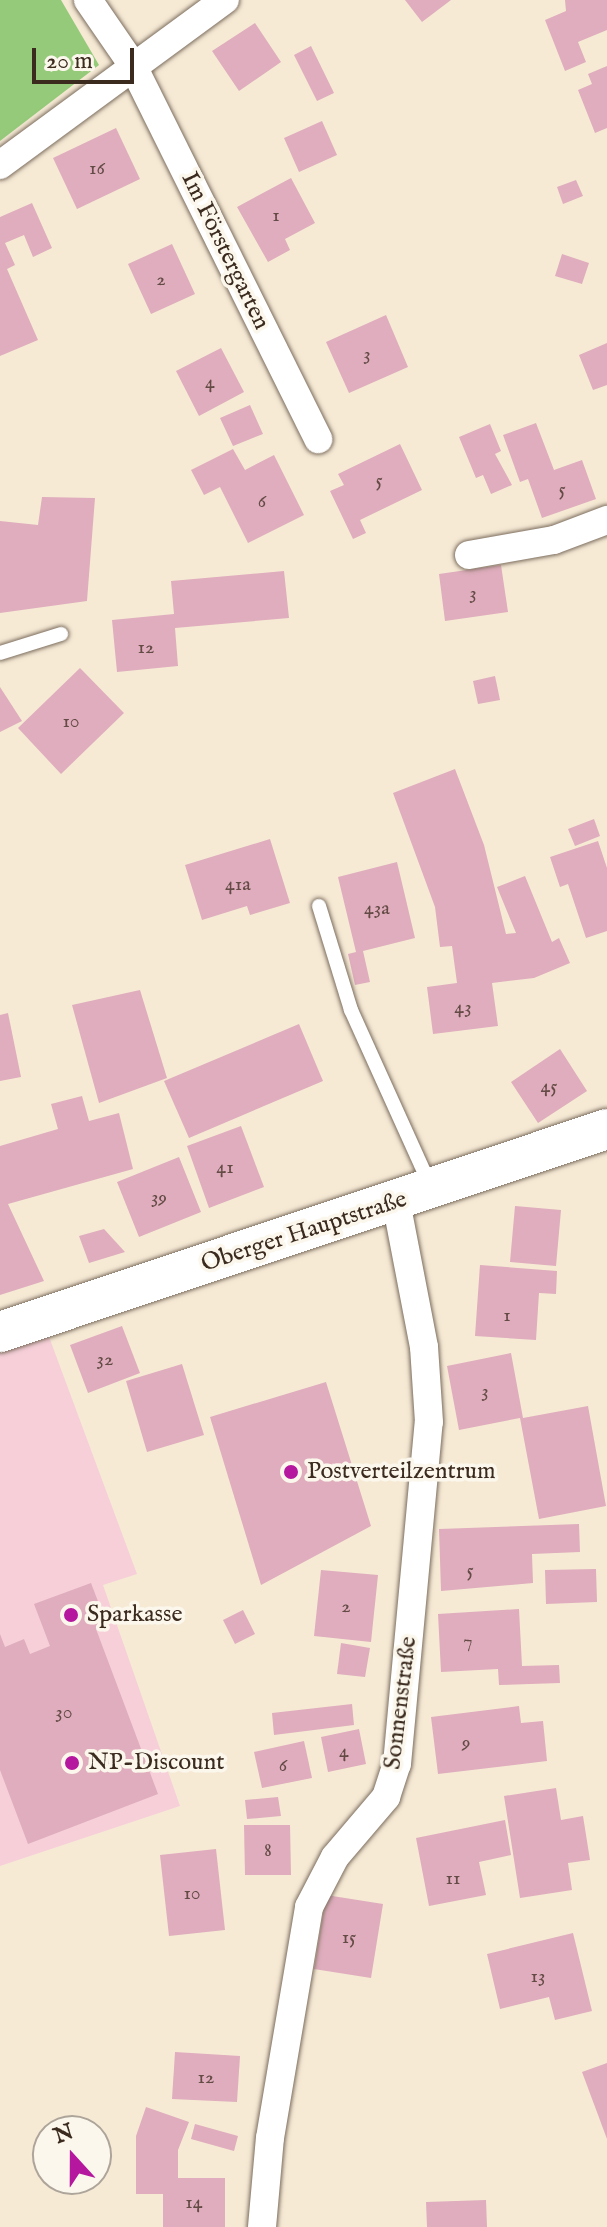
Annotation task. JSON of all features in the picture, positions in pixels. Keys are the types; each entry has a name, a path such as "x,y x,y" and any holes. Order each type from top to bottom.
{"street":[{"name":"Im Förstergarten","path":"88,0 132,64 318,439"},
{"path":"0,165 132,64 225,0"},
{"path":"469,555 554,540 607,520"},
{"name":"Oberger Hauptstraße","path":"0,1332 607,1129"},
{"name":"Sonnenstraße","path":"262,2227 270,2138 309,1907 335,1857 386,1797 397,1764 429,1422 414,1195"}],"lane":[{"path":"0,653 61,634"},
{"path":"319,906 414,1195"}],"shaded area":[{"path":"45,1326 137,1574 103,1585 180,1806 0,1866 0,1343"}],"green space":[{"path":"0,0 61,0 99,65 0,141"}],"building":[{"path":"405,0 451,0 422,22"},
{"path":"565,0 607,0 607,30 578,42 586,62 565,71 545,20 566,11"},
{"path":"255,23 281,62 239,91 212,51"},
{"path":"311,46 334,93 317,101 294,55"},
{"path":"607,66 607,128 595,133 578,90 592,84 588,74"},
{"path":"322,121 337,155 299,172 284,138"},
{"path":"116,128 140,179 77,209 53,158"},
{"path":"291,178 315,223 285,239 290,250 268,262 237,207"},
{"path":"576,180 583,196 563,204 557,187"},
{"path":"32,203 52,248 33,257 24,235 5,243 15,265 7,269 38,340 0,356 0,217"},
{"path":"172,244 195,294 151,314 128,264"},
{"path":"562,254 589,263 582,284 555,276"},
{"path":"386,315 408,367 349,393 326,342"},
{"path":"607,343 607,385 593,390 579,355"},
{"path":"221,348 244,392 199,416 176,371"},
{"path":"250,405 263,434 233,446 220,418"},
{"path":"536,423 554,470 582,460 596,499 542,518 528,479 520,482 503,435"},
{"path":"490,424 501,451 495,454 512,485 491,494 483,475 476,478 459,437"},
{"path":"400,444 422,490 360,520 366,533 353,539 330,491 344,485 338,474"},
{"path":"233,449 245,470 274,455 304,515 248,543 220,487 204,495 191,470"},
{"path":"42,497 95,498 87,601 0,613 0,521 38,525"},
{"path":"501,565 508,612 445,621 439,574"},
{"path":"284,571 289,618 175,628 178,666 117,672 112,620 174,614 171,581"},
{"path":"80,668 124,713 61,774 18,728"},
{"path":"495,676 500,700 478,704 473,681"},
{"path":"0,687 22,721 0,732"},
{"path":"455,769 484,845 506,934 516,933 497,887 525,876 552,942 559,938 570,963 534,978 492,983 498,1026 433,1034 427,987 457,983 452,946 440,947 435,907 393,793"},
{"path":"594,819 600,836 575,846 568,829"},
{"path":"270,839 290,903 250,915 247,906 202,920 185,865"},
{"path":"598,841 607,868 607,931 586,938 568,884 560,887 550,857"},
{"path":"397,862 415,938 363,951 370,982 355,985 348,954 356,952 338,877"},
{"path":"140,990 167,1078 99,1103 72,1005"},
{"path":"8,1013 21,1077 0,1081 0,1015"},
{"path":"299,1024 323,1081 189,1138 164,1081"},
{"path":"560,1049 587,1091 538,1123 511,1082"},
{"path":"82,1096 89,1121 119,1113 133,1169 8,1204 44,1281 0,1295 0,1146 58,1129 51,1104"},
{"path":"241,1126 264,1187 209,1208 187,1146"},
{"path":"179,1157 201,1212 139,1237 117,1182"},
{"path":"515,1206 561,1210 556,1266 510,1262"},
{"path":"104,1229 125,1252 89,1263 79,1236"},
{"path":"480,1265 557,1271 556,1294 539,1293 536,1340 475,1336"},
{"path":"122,1326 140,1373 88,1393 70,1345"},
{"path":"511,1353 523,1418 588,1406 606,1506 539,1519 520,1418 459,1430 447,1366"},
{"path":"182,1364 204,1435 147,1452 126,1381"},
{"name":"Postverteilzentrum","path":"326,1382 371,1526 261,1585 210,1417"},
{"path":"579,1524 580,1552 532,1554 533,1583 441,1591 439,1529"},
{"path":"596,1569 597,1602 546,1604 545,1570"},
{"path":"321,1570 378,1575 371,1642 314,1636"},
{"path":"91,1583 107,1625 96,1629 158,1794 28,1844 0,1770 0,1634 5,1647 24,1639 30,1654 50,1646 34,1604"},
{"path":"519,1609 522,1666 559,1665 560,1683 499,1685 498,1669 441,1672 438,1614"},
{"path":"243,1610 255,1634 235,1644 223,1620"},
{"path":"341,1643 370,1648 365,1677 337,1674"},
{"path":"352,1704 354,1725 274,1735 272,1713"},
{"path":"519,1706 521,1723 543,1721 547,1761 438,1774 431,1717"},
{"path":"359,1729 366,1764 328,1772 321,1737"},
{"path":"304,1741 312,1778 262,1788 254,1752"},
{"path":"556,1788 561,1820 583,1816 590,1860 568,1863 572,1890 520,1898 504,1796"},
{"path":"278,1797 281,1816 247,1819 245,1800"},
{"path":"505,1820 511,1855 479,1862 486,1895 429,1906 416,1838"},
{"path":"244,1825 290,1825 291,1875 245,1875"},
{"path":"216,1849 225,1930 169,1936 160,1855"},
{"path":"326,1895 383,1904 371,1978 314,1969"},
{"path":"573,1933 592,2011 555,2020 549,1997 500,2009 487,1954"},
{"path":"175,2052 240,2056 237,2102 172,2099"},
{"path":"607,2063 607,2139 582,2072"},
{"path":"146,2107 189,2122 178,2150 178,2178 225,2178 225,2227 163,2227 163,2194 136,2194 136,2136"},
{"path":"195,2124 238,2136 234,2151 191,2139"},
{"path":"486,2200 487,2227 427,2227 426,2202"}],"place":[{"name":"Postverteilzentrum","path":"291,1472"},
{"name":"Sparkasse","path":"71,1615"},
{"name":"NP-Discount","path":"72,1763"}]}
